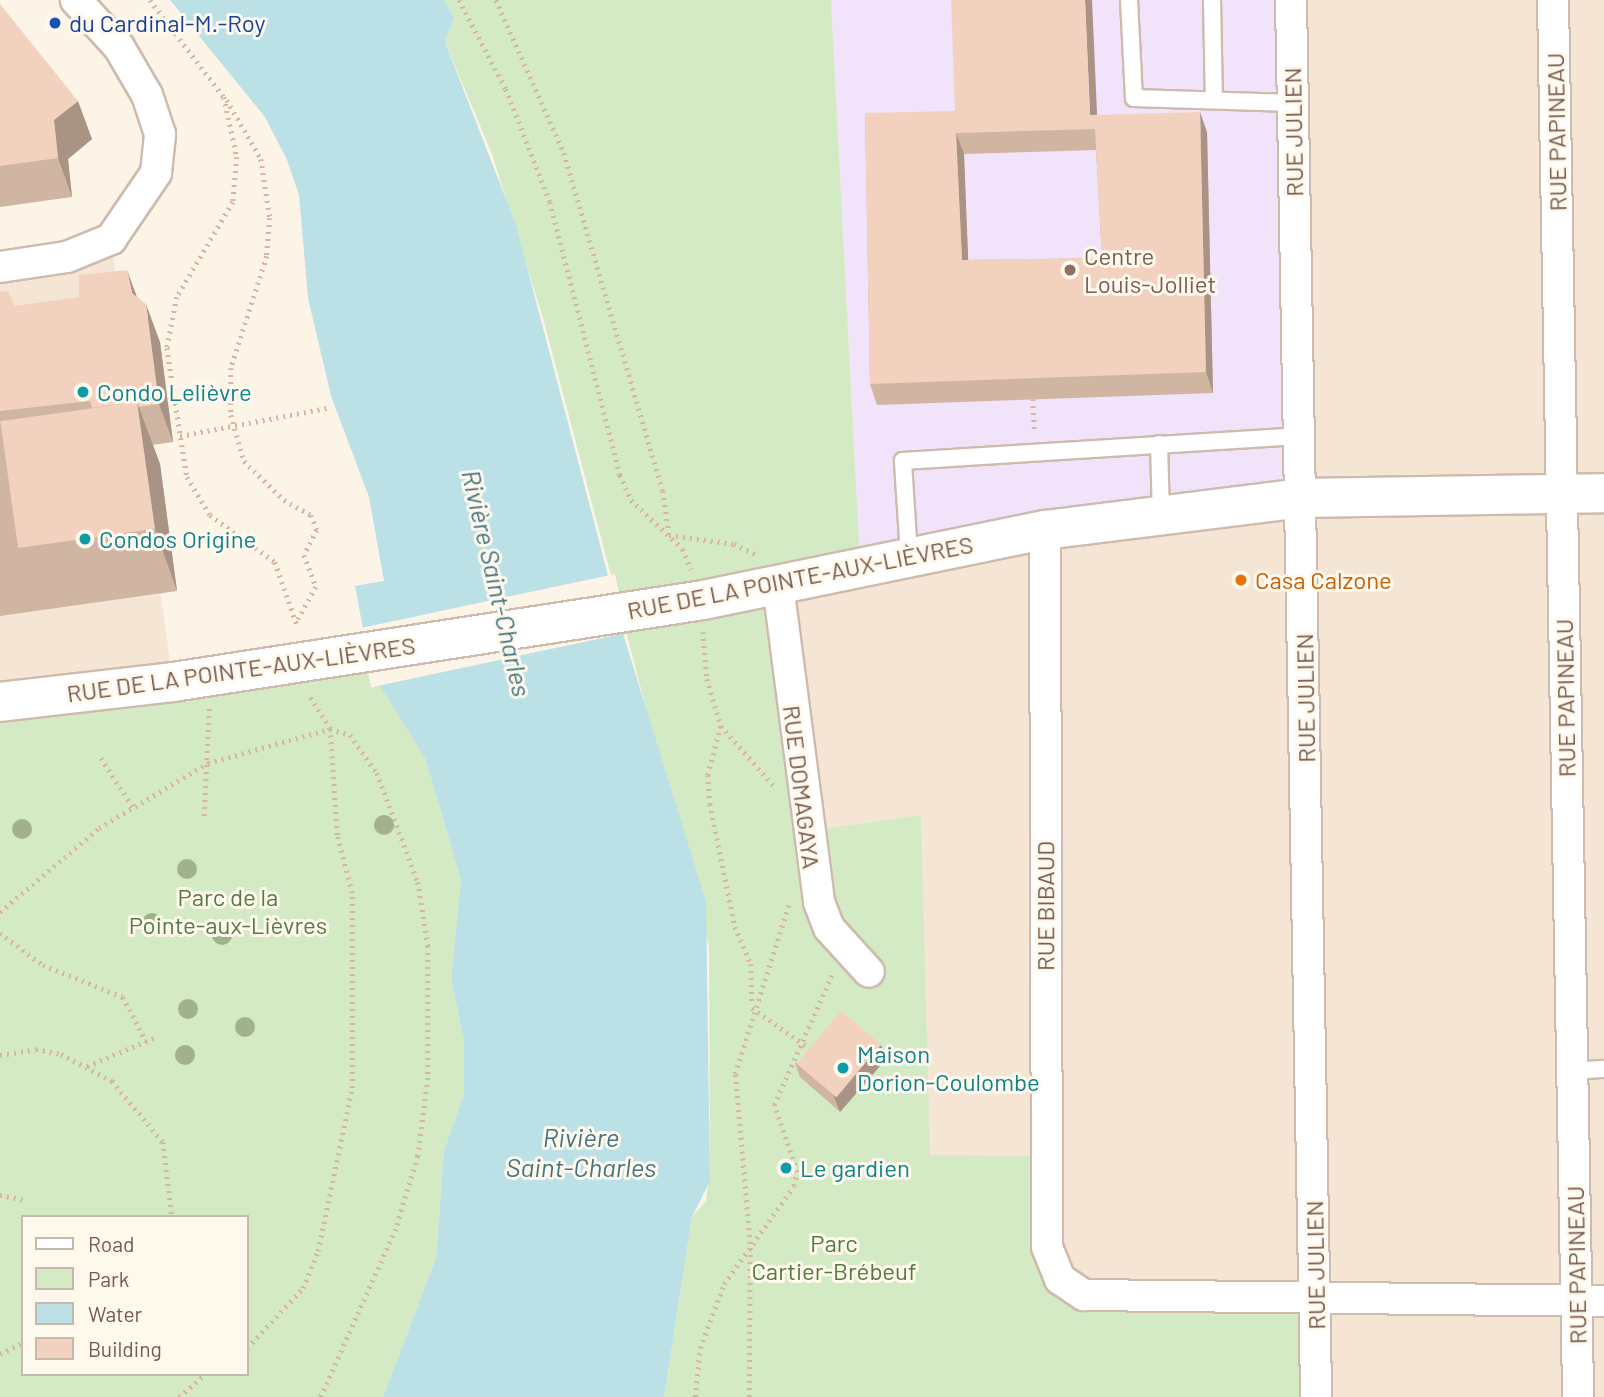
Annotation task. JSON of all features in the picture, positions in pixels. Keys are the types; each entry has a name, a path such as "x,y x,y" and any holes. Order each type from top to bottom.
{"street":[{"path":"0,267 67,257 111,239 156,173 160,134 147,95 120,47 76,0"},
{"name":"RUE JULIEN","path":"1291,0 1316,1397"},
{"name":"RUE PAPINEAU","path":"1553,0 1573,1071 1591,1300 1578,1397"},
{"name":"RUE DE LA POINTE-AUX-LIÈVRES","path":"0,702 209,676 345,653 647,609 1045,530 1301,498 1604,494"},
{"name":"RUE BIBAUD","path":"1045,530 1047,1247 1060,1279 1084,1295 1316,1294"},
{"name":"RUE DOMAGAYA","path":"778,585 809,857 819,902 845,949 869,972"},
{"path":"1316,1294 1591,1300"}],"lane":[{"path":"1129,0 1133,98 1292,103"},
{"path":"1212,0 1214,100"},
{"path":"909,555 904,461 1298,436"},
{"path":"1158,444 1161,517"},
{"path":"1573,1071 1604,1069"}],"path":[{"path":"150,0 247,125 261,159 270,218 267,256 232,368 233,430 244,461 284,500 311,515 317,530 304,555 316,587 298,621 275,562 226,529 194,496 180,436 167,348 177,297 233,202 235,128 224,97"},
{"path":"459,0 501,79 551,202 620,475 647,520 669,534 751,550 778,585"},
{"path":"496,0 565,153 666,502 669,534"},
{"path":"1032,399 1036,452"},
{"path":"180,436 233,430 327,408"},
{"path":"204,816 208,764 209,676"},
{"path":"248,1347 308,1276 352,1088 355,925 337,835 330,729 304,685"},
{"path":"752,1008 751,964 735,927 710,804 708,775 720,726 758,763 778,797"},
{"path":"0,912 132,807 208,764 330,729 350,735 377,773 410,852 428,946 428,1078 418,1156 396,1229 321,1397"},
{"path":"102,758 132,807"},
{"path":"749,1397 750,1244 735,1074 752,1008 769,977 791,892"},
{"path":"0,933 43,965 123,997 146,1041"},
{"path":"695,1397 710,1316 750,1244 794,1186 795,1165 774,1105 800,1040 845,949"},
{"path":"752,1008 819,1056"},
{"path":"88,1066 153,1038"},
{"path":"0,1055 36,1049 88,1066 134,1102 163,1142 172,1215"},
{"path":"0,1195 26,1200"},
{"path":"0,1353 21,1344"},
{"path":"179,1397 203,1376"}],"shaded area":[{"name":"Centre Louis-Jolliet","path":"831,0 1291,0 1301,498 860,564"},
{"path":"1291,0 1604,0 1604,1397 1316,1397 1084,1295 929,1155 921,815 806,831 778,585"},
{"path":"111,239 173,682 0,703 0,267"}],"green space":[{"name":"Parc Cartier-Brébeuf","path":"444,0 831,0 860,564 778,585 807,831 921,815 930,1155 1046,1156 1060,1279 1316,1294 1316,1397 664,1397 692,1217 706,1201 710,1169 709,946 543,318 492,154 445,42 454,17"},
{"name":"Parc de la Pointe-aux-Lièvres","path":"367,650 425,758 461,880 451,980 464,1040 464,1094 444,1150 436,1258 383,1397 0,1397 0,702"}],"water":[{"name":"Rivière Saint-Charles","path":"170,0 444,0 454,17 445,42 516,225 625,640 706,902 710,1181 692,1217 664,1397 383,1397 436,1258 444,1150 464,1094 464,1040 451,980 461,880 425,758 379,684 367,650 355,586 384,581 369,497 331,396 308,298 299,195 287,160 265,117"}],"pier":[{"path":"615,574 627,633 371,687 359,628"}],"building":[{"path":"951,0 1085,0 1090,115 1200,112 1206,372 870,384 865,113 955,111","holes":["1095,129 1102,258 962,260 956,133"]},
{"path":"0,4 78,101 54,120 58,158 0,166"},
{"name":"Condo Lelièvre","path":"127,270 132,293 146,304 159,404 139,407 137,402 92,408 90,401 0,411 0,292 8,291 15,306 79,297 79,275"},
{"path":"137,402 155,529 18,548 0,421"},
{"name":"Maison Dorion-Coulombe","path":"841,1011 881,1044 836,1097 797,1064"}],"place":[{"name":"du Cardinal-M.-Roy","path":"55,23"},
{"name":"Centre Louis-Jolliet","path":"1070,270"},
{"name":"Condo Lelièvre","path":"83,392"},
{"name":"Condos Origine","path":"85,539"},
{"name":"Casa Calzone","path":"1241,580"},
{"name":"Maison Dorion-Coulombe","path":"843,1068"},
{"name":"Le gardien","path":"786,1168"}]}
